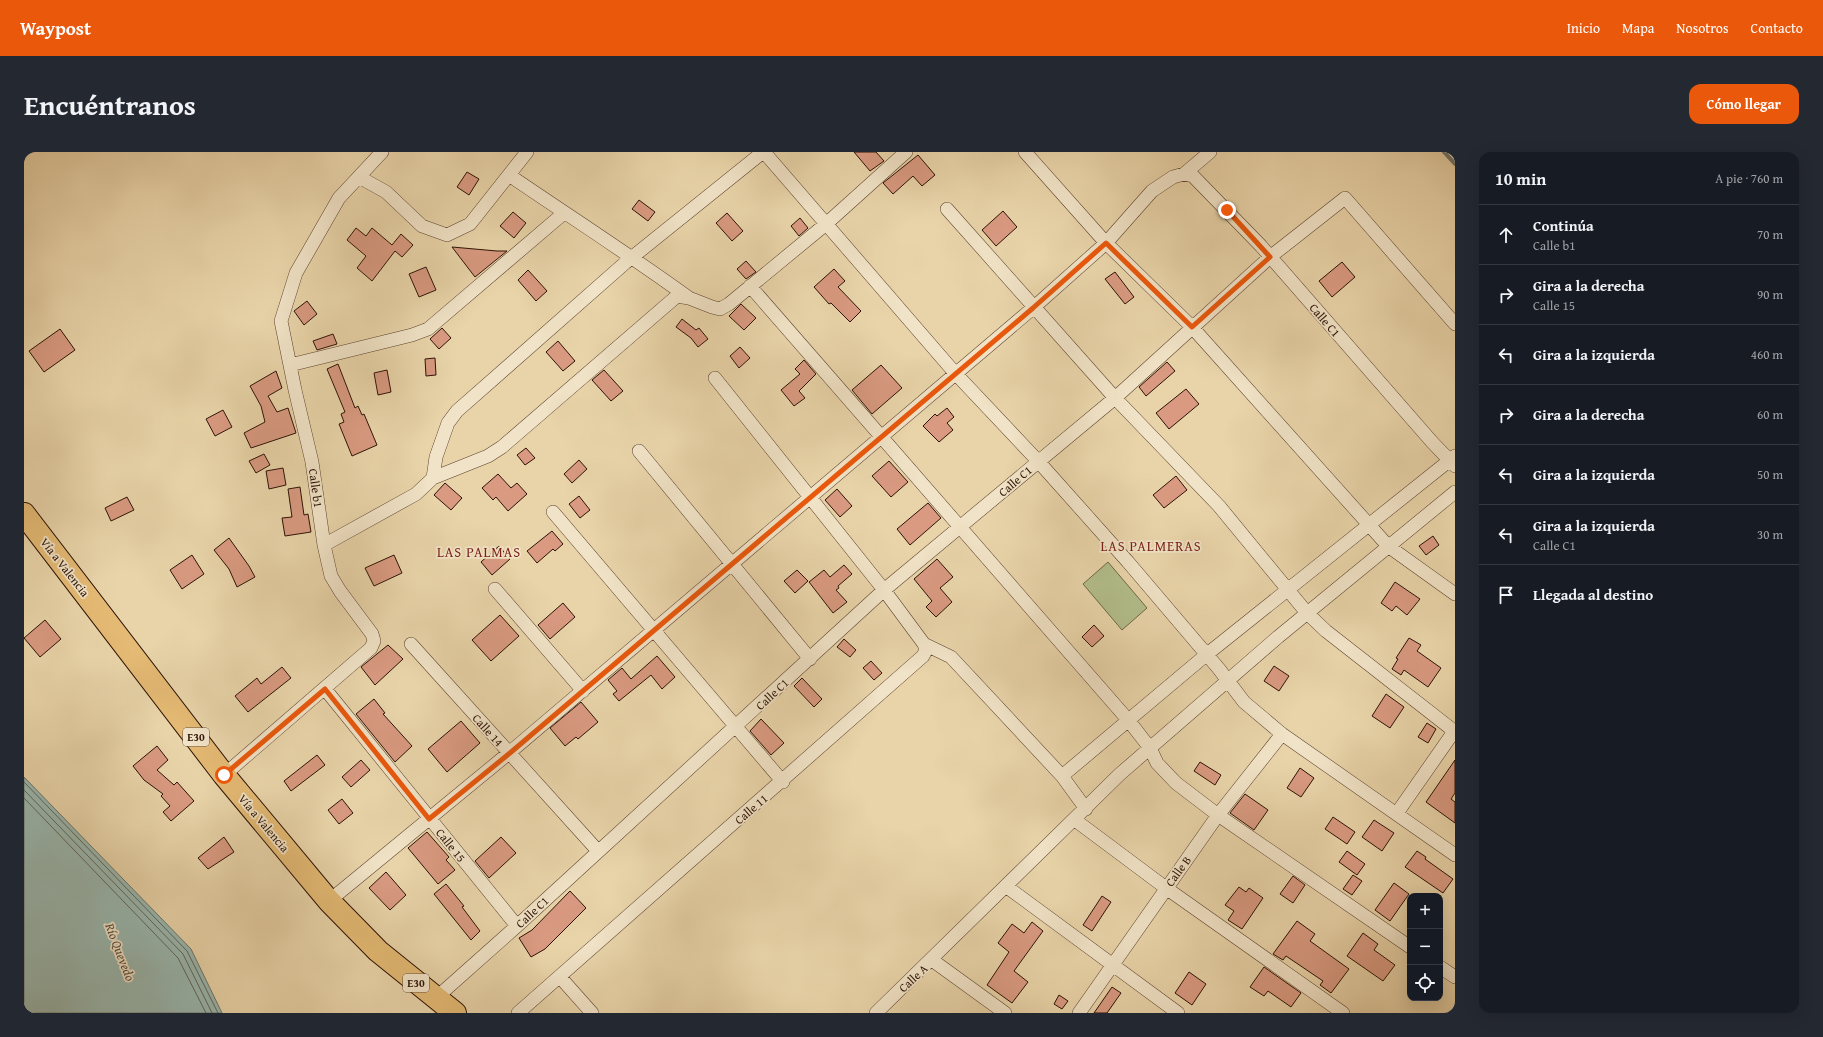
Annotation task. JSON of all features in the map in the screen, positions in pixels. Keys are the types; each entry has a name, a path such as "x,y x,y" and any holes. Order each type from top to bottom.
{"highway":[{"name":"Vía a Valencia","path":"24,514 224,775 329,901 378,951 455,1013"}],"street":[{"name":"Calle b1","path":"224,775 325,689 370,648 374,641 372,634 340,591 331,576 324,545 312,462 281,321 296,273 339,198 382,152"},
{"path":"359,177 386,192 422,226 447,236 470,224 527,152"},
{"path":"433,478 436,457 448,423 457,411 633,257 763,152 955,373 1038,461 1128,562 1244,702 1282,734 1455,855"},
{"path":"509,175 564,214 633,257 690,298 712,308 720,309 729,304 826,224 906,152"},
{"path":"1025,152 1106,243 1192,327 1388,546 1455,594"},
{"path":"329,901 510,753 730,564 1033,308 1106,243 1152,191 1173,177 1188,175 1210,152"},
{"name":"Calle C1","path":"1188,175 1270,257 1453,460"},
{"name":"Calle C1","path":"436,998 518,926 884,590 1115,398 1270,257 1346,198 1455,324"},
{"path":"947,209 1033,308 1115,398 1219,506 1308,613 1326,631 1455,731 1397,813"},
{"path":"290,365 428,329 564,214"},
{"path":"750,286 1129,721 1150,748 1157,763 1176,783 1218,815 1407,945"},
{"path":"324,545 416,494 433,478 488,456 667,303 677,296 690,298"},
{"path":"715,378 884,590 924,644 951,657 1062,776 1086,809"},
{"path":"639,451 730,564 810,659"},
{"path":"1062,776 1206,655 1453,460"},
{"name":"Calle A","path":"876,1013 1150,748 1308,613 1455,492"},
{"path":"553,512 782,782"},
{"path":"495,589 583,691"},
{"name":"Calle 14","path":"411,644 598,851"},
{"name":"Calle 11","path":"518,1013 782,782 922,656 926,650 924,644"},
{"name":"Calle 15","path":"325,689 429,819 518,926"},
{"name":"Calle B","path":"1079,1013 1218,815 1282,734"},
{"path":"1075,820 1166,888 1343,1013"},
{"path":"1007,887 1178,1013"},
{"path":"932,960 1004,1013"},
{"path":"1443,969 1455,977"},
{"path":"560,977 592,1013"}],"green space":[{"path":"1108,562 1147,608 1122,630 1083,584"}],"water":[{"name":"Río Quevedo","path":"24,777 191,949 222,1013 24,1013"}],"building":[{"path":"854,152 876,152 884,161 870,171"},
{"path":"918,155 935,175 922,186 913,176 893,194 883,183"},
{"path":"467,172 479,179 469,195 457,187"},
{"path":"639,200 655,212 648,221 632,209"},
{"path":"1003,211 1017,227 996,246 982,230"},
{"path":"513,212 526,223 514,238 500,226"},
{"path":"727,213 743,231 732,241 716,223"},
{"path":"800,218 808,228 799,236 791,226"},
{"path":"356,228 366,236 372,228 392,245 401,234 413,245 402,257 395,251 372,281 357,268 366,256 347,240"},
{"path":"452,247 497,251 507,251 475,277"},
{"path":"746,261 756,272 746,279 737,269"},
{"path":"1342,262 1355,277 1332,297 1319,281"},
{"path":"426,267 436,290 419,297 409,274"},
{"path":"834,269 845,281 838,287 861,311 850,322 831,303 829,304 814,287"},
{"path":"528,270 547,291 536,301 518,280"},
{"path":"1115,272 1134,297 1125,304 1105,279"},
{"path":"307,301 317,314 304,325 294,311"},
{"path":"741,304 756,318 744,330 729,316"},
{"path":"682,319 696,330 699,328 708,339 698,347 691,338 676,327"},
{"path":"442,328 451,338 439,349 430,339"},
{"path":"60,329 75,350 44,372 29,351"},
{"path":"333,334 337,344 317,350 313,341"},
{"path":"558,341 575,361 563,371 546,352"},
{"path":"740,347 750,358 739,368 730,356"},
{"path":"435,358 436,375 426,376 425,359"},
{"path":"804,360 816,374 799,391 805,398 794,406 781,390 800,374 795,369"},
{"path":"1167,362 1175,371 1146,396 1139,387"},
{"path":"338,364 355,408 358,406 362,415 364,414 377,445 352,456 339,424 344,422 341,414 345,412 327,369"},
{"path":"881,365 902,388 872,414 852,390"},
{"path":"387,370 391,392 378,395 374,373"},
{"path":"604,370 623,391 611,401 592,380"},
{"path":"276,371 282,388 268,396 277,412 288,408 296,433 251,448 244,433 265,422 261,406 250,386"},
{"path":"1186,389 1199,404 1169,429 1156,413"},
{"path":"947,408 954,417 947,423 953,430 939,442 923,426 935,414 937,416"},
{"path":"223,410 232,427 215,436 206,419"},
{"path":"526,448 535,458 525,465 517,455"},
{"path":"264,454 270,465 256,473 249,461"},
{"path":"579,460 587,469 572,483 564,474"},
{"path":"889,461 908,482 891,497 872,476"},
{"path":"283,468 286,485 269,489 266,471"},
{"path":"498,474 511,488 517,483 527,494 508,511 496,497 493,500 482,488"},
{"path":"1176,476 1187,490 1164,508 1153,495"},
{"path":"445,483 462,498 451,510 434,495"},
{"path":"300,487 304,515 308,514 311,532 285,536 282,518 292,517 288,489"},
{"path":"837,489 852,506 840,517 825,500"},
{"path":"579,496 590,510 580,518 569,504"},
{"path":"127,497 134,510 111,521 105,508"},
{"path":"928,503 941,518 910,545 897,529"},
{"path":"552,531 563,544 555,551 553,549 537,563 527,551"},
{"path":"1433,536 1439,545 1426,555 1419,546"},
{"path":"229,538 255,577 237,587 229,569 214,550"},
{"path":"499,546 510,559 492,575 481,562"},
{"path":"192,555 204,574 182,589 170,570"},
{"path":"394,555 402,573 374,586 365,568"},
{"path":"937,559 953,577 940,588 952,602 936,617 926,607 932,601 914,579"},
{"path":"844,565 852,574 838,586 839,588 836,590 847,602 833,613 809,582 824,570 830,577"},
{"path":"797,570 808,581 795,593 784,581"},
{"path":"1395,582 1420,599 1407,615 1396,606 1392,611 1381,603"},
{"path":"563,603 575,617 550,639 538,625"},
{"path":"500,615 519,636 491,661 472,640"},
{"path":"45,620 61,639 40,657 24,638"},
{"path":"1094,625 1104,636 1092,647 1082,637"},
{"path":"1409,638 1421,645 1417,651 1441,668 1428,687 1404,670 1401,675 1392,669 1398,659 1396,658"},
{"path":"844,639 856,650 850,657 837,647"},
{"path":"388,645 403,659 375,685 361,667"},
{"path":"657,656 675,677 662,689 651,675 619,701 613,694 617,691 608,680 622,668 631,679"},
{"path":"871,661 882,673 874,680 863,668"},
{"path":"1274,666 1289,676 1279,691 1264,681"},
{"path":"282,667 291,678 248,712 235,696 257,678 261,684"},
{"path":"802,678 822,699 814,707 794,686"},
{"path":"1386,694 1404,707 1390,728 1372,716"},
{"path":"374,699 385,713 383,714 412,746 395,762 356,714"},
{"path":"581,702 598,722 578,739 576,737 565,746 550,728"},
{"path":"761,719 784,743 771,755 750,731"},
{"path":"461,721 480,743 447,772 428,749"},
{"path":"1427,723 1436,729 1428,743 1418,737"},
{"path":"157,746 168,760 157,770 174,785 177,782 194,801 171,821 163,812 170,806 161,796 163,794 144,780 133,766"},
{"path":"317,755 325,765 291,791 284,781"},
{"path":"361,760 370,770 351,787 342,777"},
{"path":"1455,760 1455,793 1451,799 1455,802 1455,823 1426,802"},
{"path":"1200,762 1221,775 1215,785 1194,771"},
{"path":"1300,768 1314,778 1301,797 1287,788"},
{"path":"1245,794 1268,810 1254,830 1230,813"},
{"path":"342,799 353,813 339,824 328,810"},
{"path":"1333,817 1355,832 1347,844 1325,829"},
{"path":"1374,820 1394,833 1382,851 1362,837"},
{"path":"427,832 449,857 446,860 455,870 438,884 408,848"},
{"path":"224,837 234,852 208,869 198,858"},
{"path":"501,837 516,853 489,878 475,861"},
{"path":"1347,851 1365,864 1357,875 1339,862"},
{"path":"1417,851 1426,857 1425,859 1453,879 1443,893 1405,867"},
{"path":"386,872 406,895 390,910 369,888"},
{"path":"1353,875 1362,881 1352,895 1343,889"},
{"path":"1293,876 1305,885 1293,903 1280,894"},
{"path":"1394,883 1408,893 1407,897 1390,921 1375,910"},
{"path":"446,884 464,906 462,907 480,931 471,940 434,894"},
{"path":"1239,887 1246,892 1249,888 1263,898 1242,929 1228,920 1234,911 1225,905"},
{"path":"570,891 586,908 545,949 531,957 519,938 532,930"},
{"path":"1102,896 1111,902 1092,931 1083,925"},
{"path":"1297,921 1315,934 1310,941 1349,969 1331,993 1320,985 1323,981 1286,956 1283,960 1273,954"},
{"path":"1032,922 1043,931 1014,971 1028,982 1012,1003 987,985 1009,952 998,943 1012,924 1024,933"},
{"path":"1363,933 1378,944 1374,950 1395,965 1383,981 1347,956"},
{"path":"1264,967 1301,993 1291,1007 1268,991 1264,996 1250,987"},
{"path":"1189,972 1206,984 1192,1005 1175,993"},
{"path":"1112,987 1121,993 1107,1013 1094,1013"},
{"path":"1059,995 1068,1001 1062,1009 1054,1004"}],"waterway":[{"path":"1444,152 1455,164"}],"district":[{"name":"LAS PALMERAS","path":"1151,546"},
{"name":"LAS PALMAS","path":"479,552"}],"route":[{"path":"224,775 325,689 429,819 510,753 810,496 1033,308 1106,243 1192,327 1270,257 1227,210"}]}
